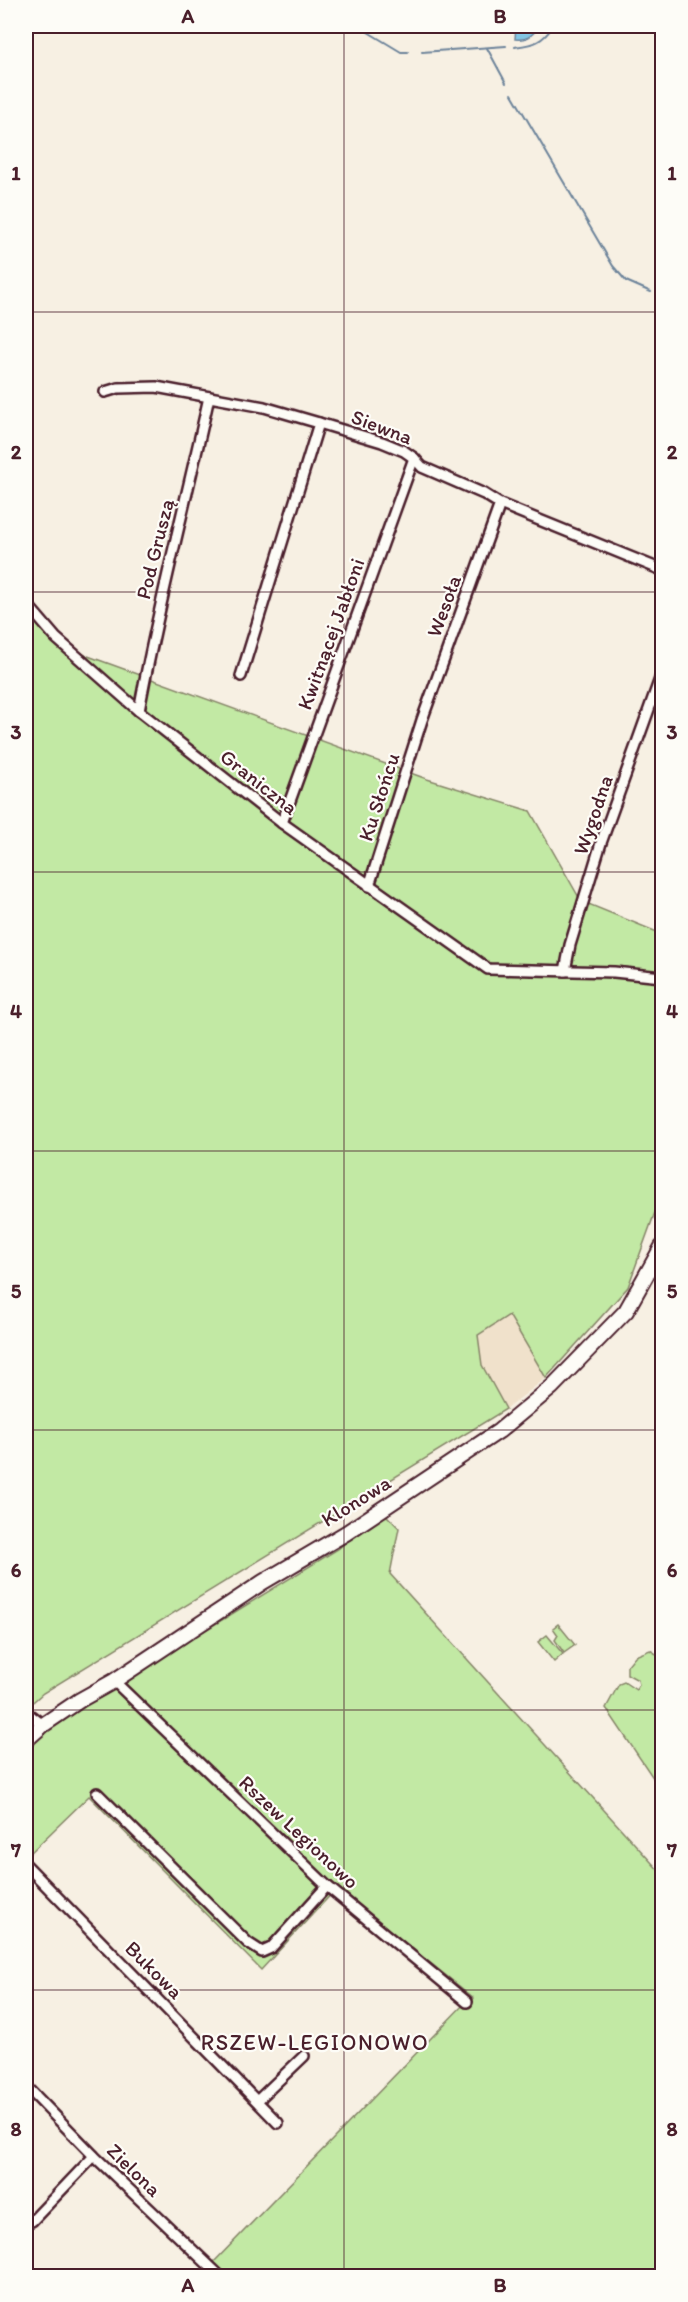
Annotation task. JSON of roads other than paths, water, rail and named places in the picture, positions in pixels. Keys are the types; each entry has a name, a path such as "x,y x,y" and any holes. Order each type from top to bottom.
{"street":[{"name":"Siewna","path":"105,392 118,388 156,387 264,407 382,442 414,458 422,467 484,494 500,504 663,570"},
{"name":"Pod Gruszą","path":"139,711 154,627 188,494 209,397"},
{"path":"241,676 319,423"},
{"name":"Kwitnącej Jabłoni","path":"282,823 414,458"},
{"name":"Wesoła","path":"422,720 500,504"},
{"name":"Graniczna","path":"26,603 56,638 139,711 282,823 488,969 565,971"},
{"name":"Wygodna","path":"565,971 570,945 601,843 663,674"},
{"name":"Ku Słońcu","path":"369,886 422,720"},
{"path":"565,971 614,972 653,978 663,977"},
{"name":"Klonowa","path":"26,1740 43,1725 80,1700 114,1681 263,1582 391,1504 499,1431 552,1387 626,1311 663,1246"},
{"name":"Rszew Legionowo","path":"114,1681 327,1886 467,2002"},
{"path":"26,1712 43,1725"},
{"path":"97,1793 248,1942 262,1952 271,1948 327,1886"},
{"name":"Bukowa","path":"26,1865 278,2123"},
{"path":"257,2101 304,2056"},
{"name":"Zielona","path":"26,2086 93,2156 220,2277"},
{"path":"32,2221 93,2156"}],"water":[{"path":"516,26 540,26 529,37 515,39"}],"waterway":[{"path":"358,26 401,52 408,52"},
{"path":"515,47 537,42 553,26"},
{"path":"422,52 506,46"},
{"path":"487,48 506,83"},
{"path":"512,94 613,266 626,281 651,292"}],"district":[{"name":"RSZEW-LEGIONOWO","path":"315,2042"}]}
